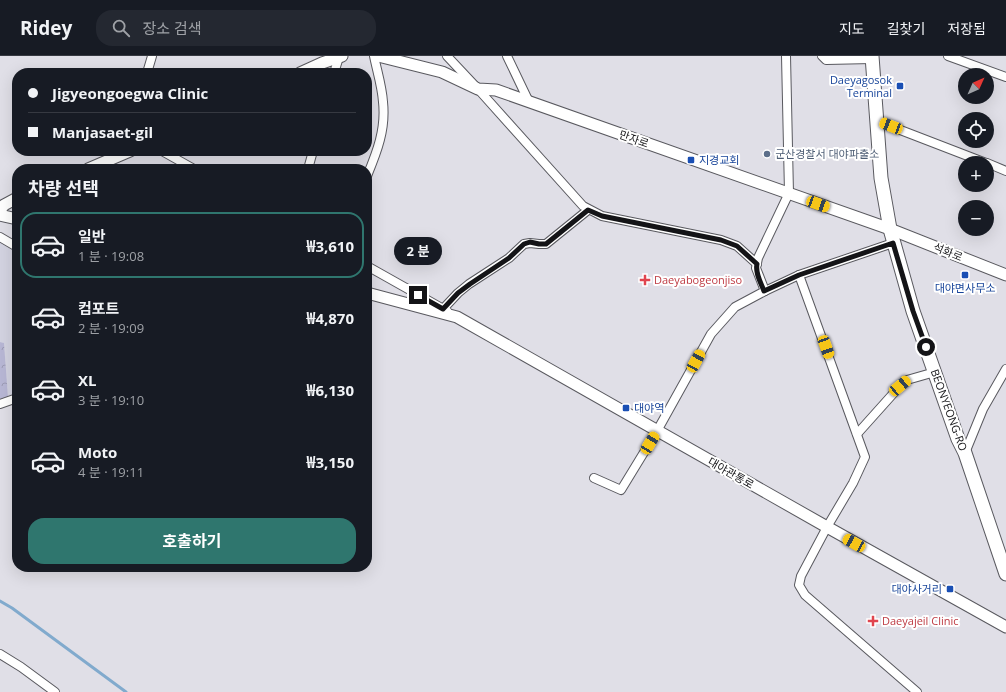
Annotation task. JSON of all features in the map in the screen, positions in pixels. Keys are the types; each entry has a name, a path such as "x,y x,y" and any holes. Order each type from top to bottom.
{"main road":[{"name":"BEONYEONG-RO","path":"872,57 881,178 893,243 913,311 958,439 965,453 1006,574"}],"street":[{"path":"148,68 152,56"},
{"path":"372,164 378,150 383,126 383,102 374,56"},
{"name":"만자로","path":"378,56 442,72 478,89 496,90 890,229"},
{"path":"447,56 588,210 602,216 721,240 737,246 757,264"},
{"path":"507,56 529,102"},
{"path":"764,291 756,268 758,258 789,193 786,56"},
{"path":"822,56 826,60 872,57"},
{"path":"948,56 1006,77"},
{"path":"310,68 322,62 340,57"},
{"path":"336,68 340,57"},
{"path":"877,121 969,156"},
{"path":"99,164 117,156"},
{"path":"171,156 185,164"},
{"path":"994,166 1006,171"},
{"path":"0,210 4,205 12,201"},
{"path":"443,309 464,288 509,258 524,244 530,242 546,244 588,210"},
{"path":"0,215 12,218"},
{"name":"석화로","path":"890,229 1006,275"},
{"path":"0,237 12,245"},
{"path":"594,478 621,490 657,431 711,334 735,307 764,291 799,275 893,243"},
{"path":"372,269 457,316"},
{"path":"799,275 866,458 801,576 799,585 805,594 917,692"},
{"name":"대야관통로","path":"372,294 457,316 827,528 1006,627"},
{"path":"965,453 983,409 1006,369"},
{"path":"857,434 907,380 935,372"},
{"path":"0,404 12,400"},
{"path":"0,654 21,667 55,692"}],"shaded area":[{"path":"0,240 12,248 12,399 8,397 4,343 0,342"}],"green space":[{"path":"0,342 4,343 8,397 0,399"}],"waterway":[{"path":"0,601 12,608 126,692"}],"place":[{"name":"Daeyagosok Terminal","path":"900,86"},
{"name":"군산경찰서 대야파출소","path":"767,154"},
{"name":"지경교회","path":"691,160"},
{"name":"대야면사무소","path":"965,275"},
{"name":"Daeyabogeonjiso","path":"645,280"},
{"name":"대야역","path":"626,408"},
{"name":"대야사거리","path":"950,589"},
{"name":"Daeyajeil Clinic","path":"873,621"}],"route":[{"path":"418,295 443,309 458,293 509,258 524,244 530,242 546,244 588,210 602,216 721,240 737,246 757,264 756,268 764,291 799,275 893,243 913,311 926,347"}]}
